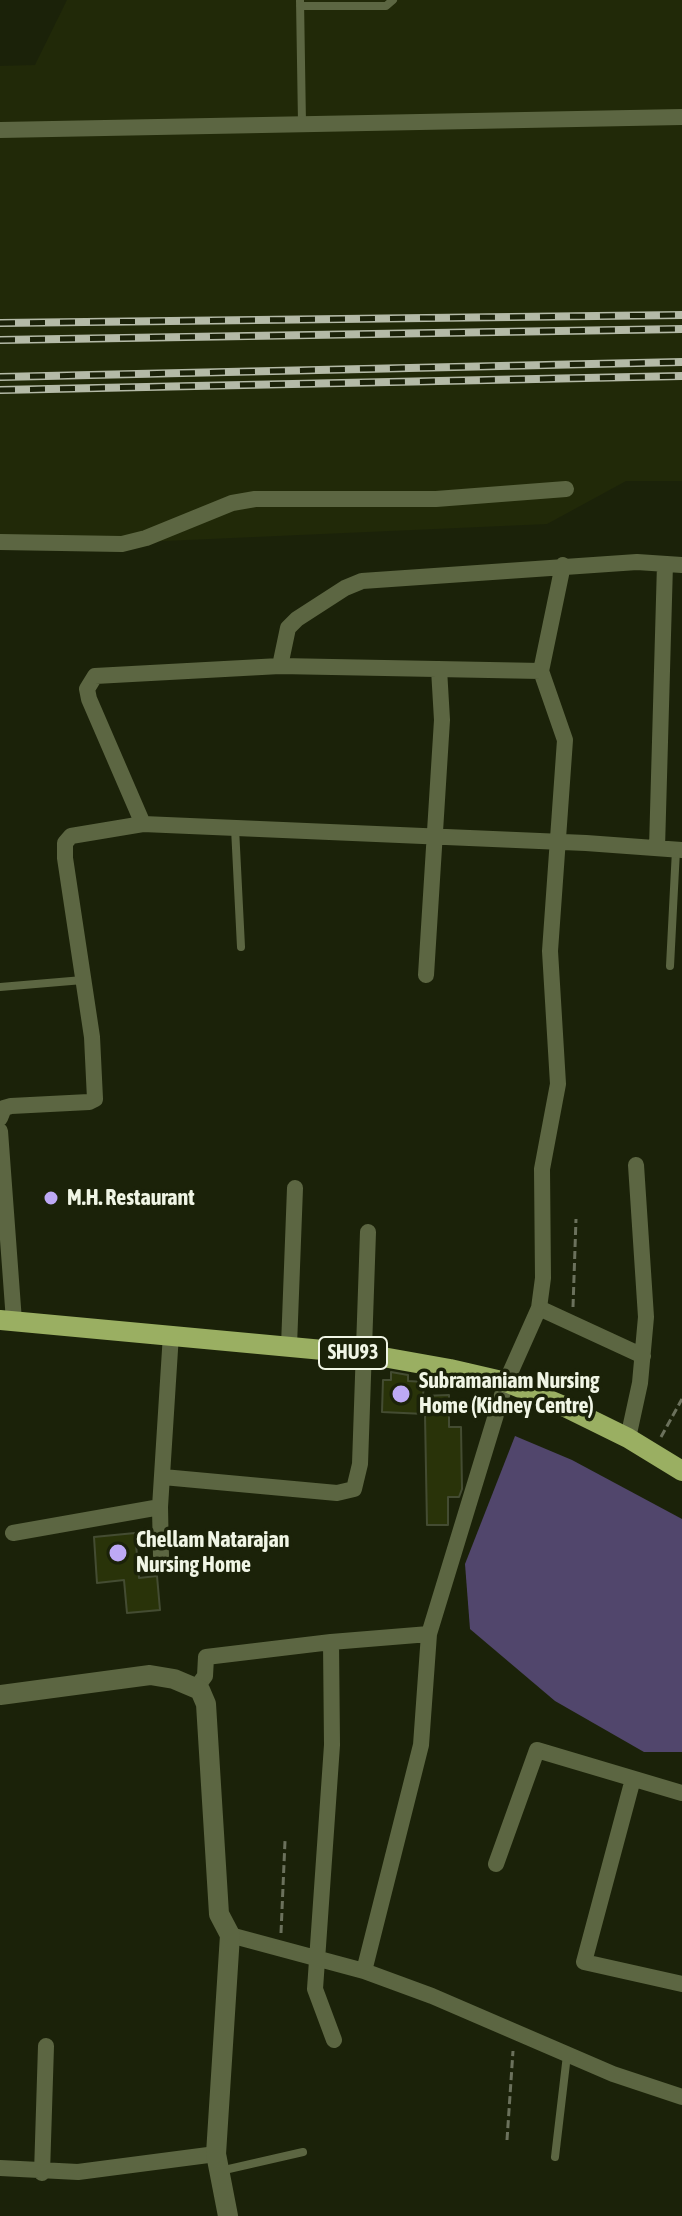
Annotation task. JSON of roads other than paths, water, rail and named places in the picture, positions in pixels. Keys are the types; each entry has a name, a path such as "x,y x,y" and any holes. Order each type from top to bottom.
{"main road":[{"name":"SHU93","path":"7,1320 366,1354 506,1382 628,1438 682,1471"}],"street":[{"path":"0,130 682,117"},
{"path":"0,542 122,544 232,503 255,499 436,499 566,489"},
{"path":"364,1971 421,1745 429,1634 506,1382 539,1308 543,1278 542,1169 558,1084 550,951 565,740 541,671 563,565"},
{"path":"280,666 288,628 345,588 362,581 563,565 674,565 657,848"},
{"path":"143,824 89,699 90,681 104,673 280,666 541,671"},
{"path":"426,975 442,720 439,669"},
{"path":"0,1118 4,1108 11,1106 89,1102 95,1099 92,1037 65,843 82,832 143,824 679,850"},
{"path":"0,1131 7,1320"},
{"path":"628,1438 643,1356 646,1317 636,1165"},
{"path":"289,1346 295,1188"},
{"path":"163,1477 348,1492 358,1481 366,1354 368,1232"},
{"path":"539,1308 643,1356"},
{"path":"161,1557 160,1507 171,1334"},
{"path":"13,1533 160,1507"},
{"path":"196,1688 205,1676 206,1657 429,1634"},
{"path":"331,1642 332,1745 317,2001 334,2040"},
{"path":"0,1695 150,1675 196,1688 206,1704 219,1914 230,1935 218,2162 228,2216"},
{"path":"496,1864 537,1750 682,1793"},
{"path":"633,1779 584,1962 682,1984"},
{"path":"230,1935 364,1971 613,2074 682,2097"},
{"path":"42,2173 46,2046"},
{"path":"0,2168 42,2173 218,2162"}],"lane":[{"path":"302,123 300,3 386,6 393,0"},
{"path":"235,827 241,947"},
{"path":"670,966 679,850"},
{"path":"0,987 83,980"},
{"path":"555,2157 567,2054"},
{"path":"218,2162 303,2152"}],"railway":[{"path":"0,323 682,315"},
{"path":"0,340 682,329"},
{"path":"0,377 682,362"},
{"path":"0,390 682,376"}],"place":[{"name":"M.H. Restaurant","path":"51,1198"},
{"name":"Subramaniam Nursing Home (Kidney Centre)","path":"401,1394"},
{"name":"Chellam Natarajan Nursing Home","path":"118,1553"}]}
